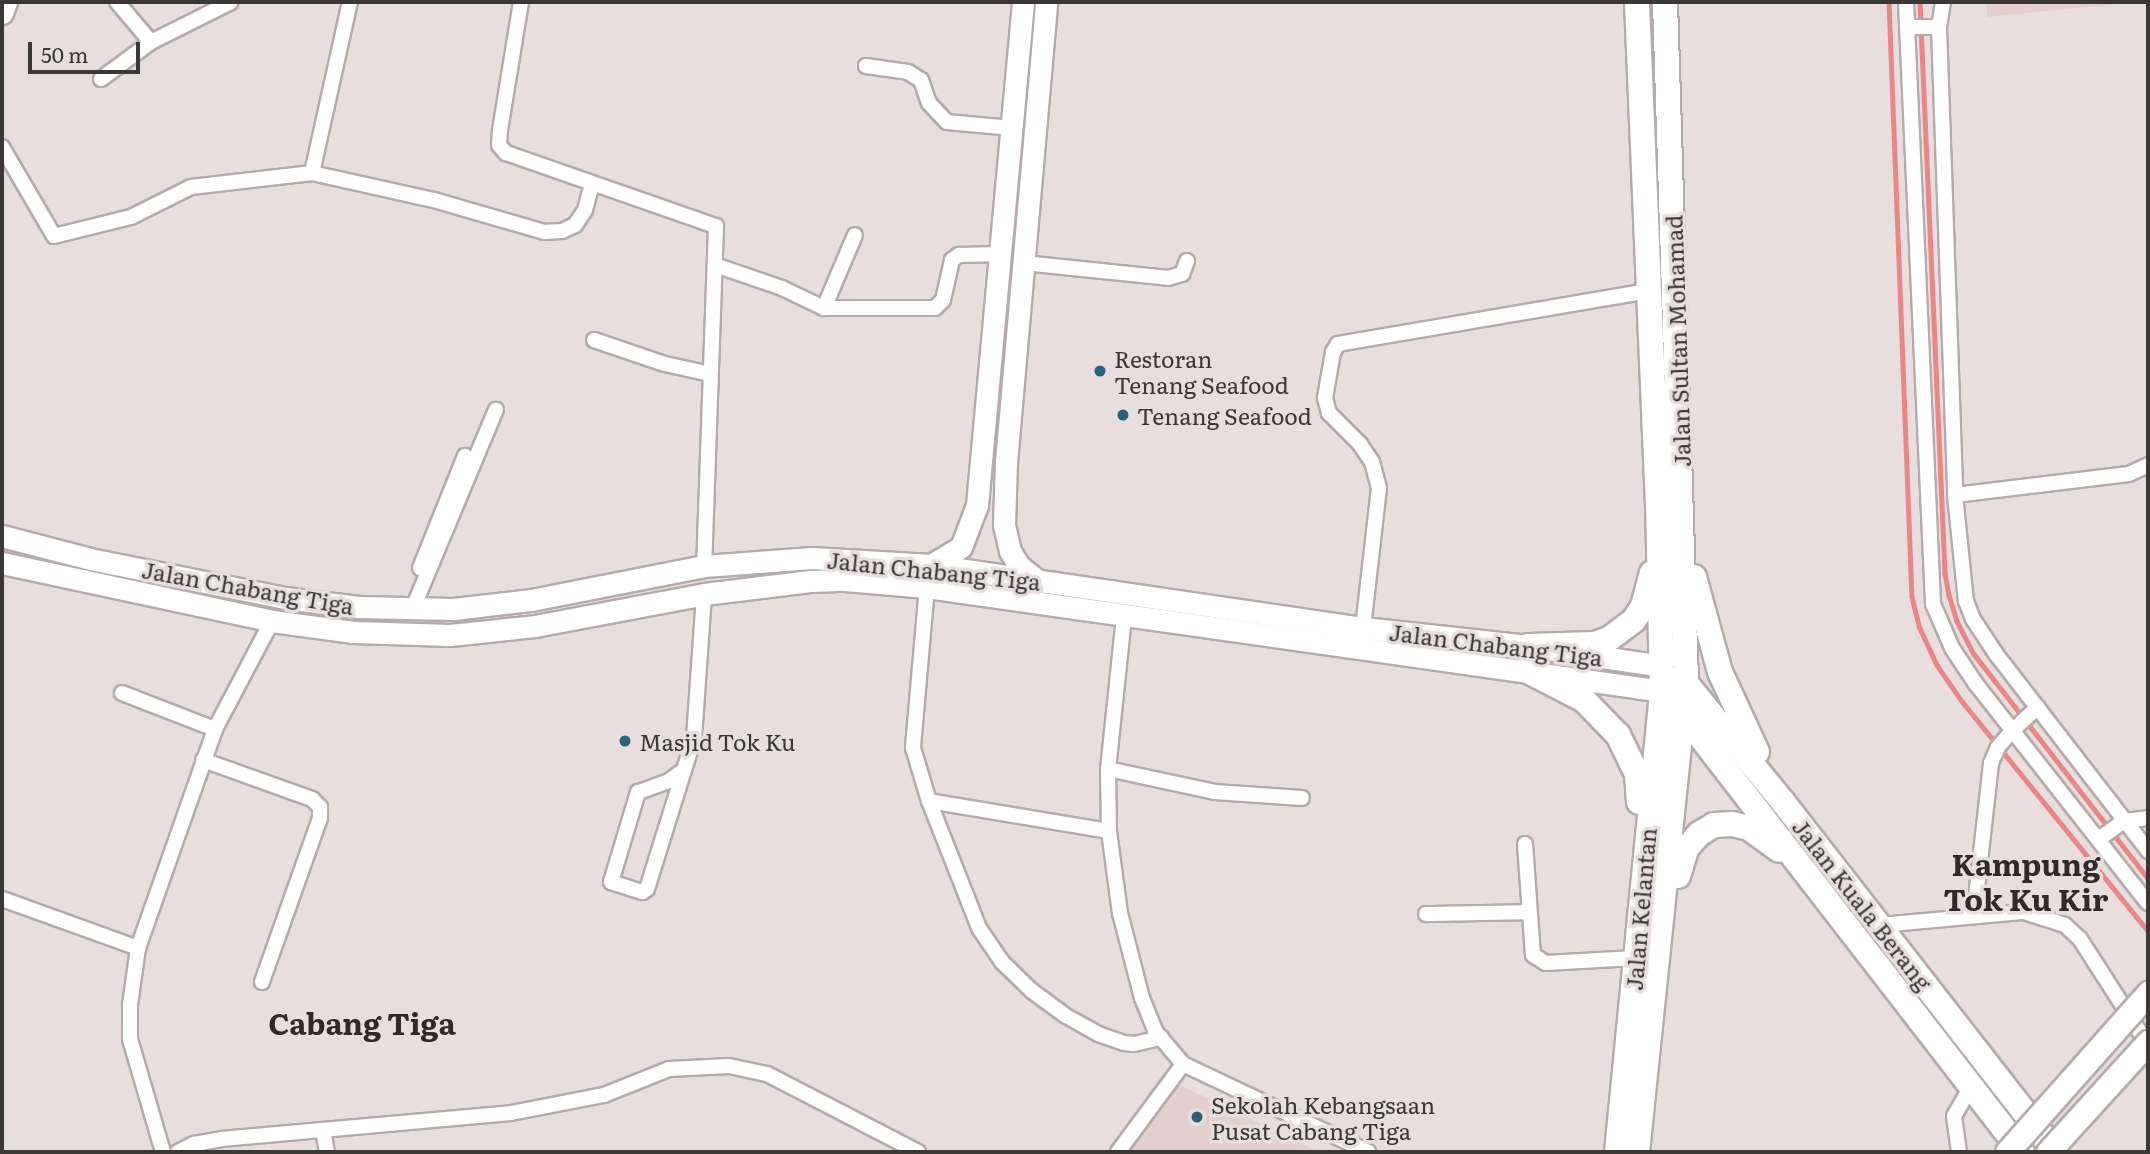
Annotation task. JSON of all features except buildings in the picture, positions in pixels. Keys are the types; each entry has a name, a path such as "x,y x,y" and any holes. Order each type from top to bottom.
{"highway":[{"name":"Jalan Sultan Mohamad","path":"1637,2 1658,506 1662,678"},
{"name":"Jalan Sultan Mohamad","path":"1665,2 1686,681"},
{"path":"1681,472 1689,545 1709,640 1733,706 1783,802"},
{"path":"1527,658 1595,644 1609,639 1634,620 1651,585 1658,506"},
{"path":"1527,658 1584,700 1618,735 1629,752 1637,774 1642,873"},
{"name":"Jalan Kuala Berang","path":"1662,678 1686,681 1880,925 2054,1152"},
{"name":"Jalan Kuala Berang","path":"1662,678 1684,714 2022,1152"},
{"name":"Jalan Kelantan","path":"1617,1152 1662,678"},
{"name":"Jalan Kelantan","path":"1637,1152 1662,934 1686,681"},
{"path":"1662,934 1686,849 1699,834 1714,825 1732,824 1749,828 1769,840 1826,898"}],"main road":[{"path":"2,13 6,2"},
{"path":"931,565 961,547 973,522 977,505 1023,2"},
{"path":"1037,580 1019,566 1010,551 1004,525 1046,2"},
{"path":"989,385 1013,387"},
{"name":"Jalan Chabang Tiga","path":"2,536 77,556 285,597 358,607 453,609 531,600 704,566 812,558 931,565 1363,628 1527,658 1662,678"},
{"name":"Jalan Chabang Tiga","path":"2,563 272,621 353,632 450,635 535,626 704,594 810,581 927,587 1124,617 1527,658"},
{"path":"2007,1152 2148,993"},
{"path":"2048,1152 2148,1043"}],"street":[{"path":"117,2 150,42"},
{"path":"101,79 150,42 231,2"},
{"path":"312,173 350,2"},
{"path":"521,2 499,145 516,159 716,226 704,566"},
{"path":"1906,2 1922,27 1955,495 1966,601 1973,619 1996,654 2026,718 2111,830 2148,851"},
{"path":"1943,2 1922,27 1933,604 1952,648 2026,718 2111,830 2148,903"},
{"path":"866,66 908,72 920,80 929,103 947,122 1012,128"},
{"path":"2,147 54,236 131,217 191,187 312,173 434,200 544,232 562,231 575,225 585,210 592,184"},
{"path":"824,308 855,235"},
{"path":"715,265 782,288 824,308 936,308 943,300 952,260 959,255 1000,254"},
{"path":"1024,263 1168,278 1182,274 1188,261"},
{"path":"1363,628 1379,488 1372,462 1366,453 1329,413 1325,398 1332,352 1338,344 1649,291"},
{"path":"594,340 665,364 710,374"},
{"path":"409,608 496,410"},
{"path":"409,608 465,456"},
{"path":"1955,495 2129,474 2148,465"},
{"path":"927,587 913,748 929,801 979,928 1002,961 1032,991 1066,1016 1098,1034 1134,1044 1161,1038"},
{"path":"684,769 669,781 638,792 611,882 642,892 647,889 694,738 704,594"},
{"path":"1124,617 1108,769 1109,831 1120,913 1142,998 1161,1038 1183,1064 1368,1152"},
{"path":"163,1152 130,1039 130,1005 138,948 215,729 272,621"},
{"path":"122,692 215,729"},
{"path":"1973,915 1987,783 1998,747 2026,718"},
{"path":"203,760 312,799 320,807 320,818 262,982"},
{"path":"1108,769 1215,792 1302,798"},
{"path":"929,801 1109,831"},
{"path":"2111,830 2148,818"},
{"path":"1525,844 1533,955 1546,963 1635,958"},
{"path":"2,898 138,948"},
{"path":"1426,914 1528,912"},
{"path":"1880,925 2024,912 2065,925 2080,939 2148,1043"},
{"path":"1118,1152 1183,1064"},
{"path":"178,1152 194,1144 221,1139 511,1112 604,1095 670,1069 729,1066 766,1074 918,1152"},
{"path":"1959,1152 1954,1116 1971,1086"},
{"path":"323,1130 327,1152"}],"shaded area":[{"path":"1987,2 2139,2 1987,17"},
{"name":"Sekolah Kebangsaan Pusat Cabang Tiga","path":"1174,1082 1319,1152 1121,1152"}],"waterway":[{"path":"1889,2 1912,597 1919,626 1937,665 1961,700 2148,931"},
{"path":"1920,2 1945,573 1949,595 1957,621 1974,654 2148,878"}],"place":[{"name":"Restoran Tenang Seafood","path":"1100,371"},
{"name":"Tenang Seafood","path":"1123,415"},
{"name":"Masjid Tok Ku","path":"625,741"},
{"name":"Sekolah Kebangsaan Pusat Cabang Tiga","path":"1197,1117"}],"district":[{"name":"Kampung Tok Ku Kir","path":"2026,880"},
{"name":"Cabang Tiga","path":"362,1022"}]}
